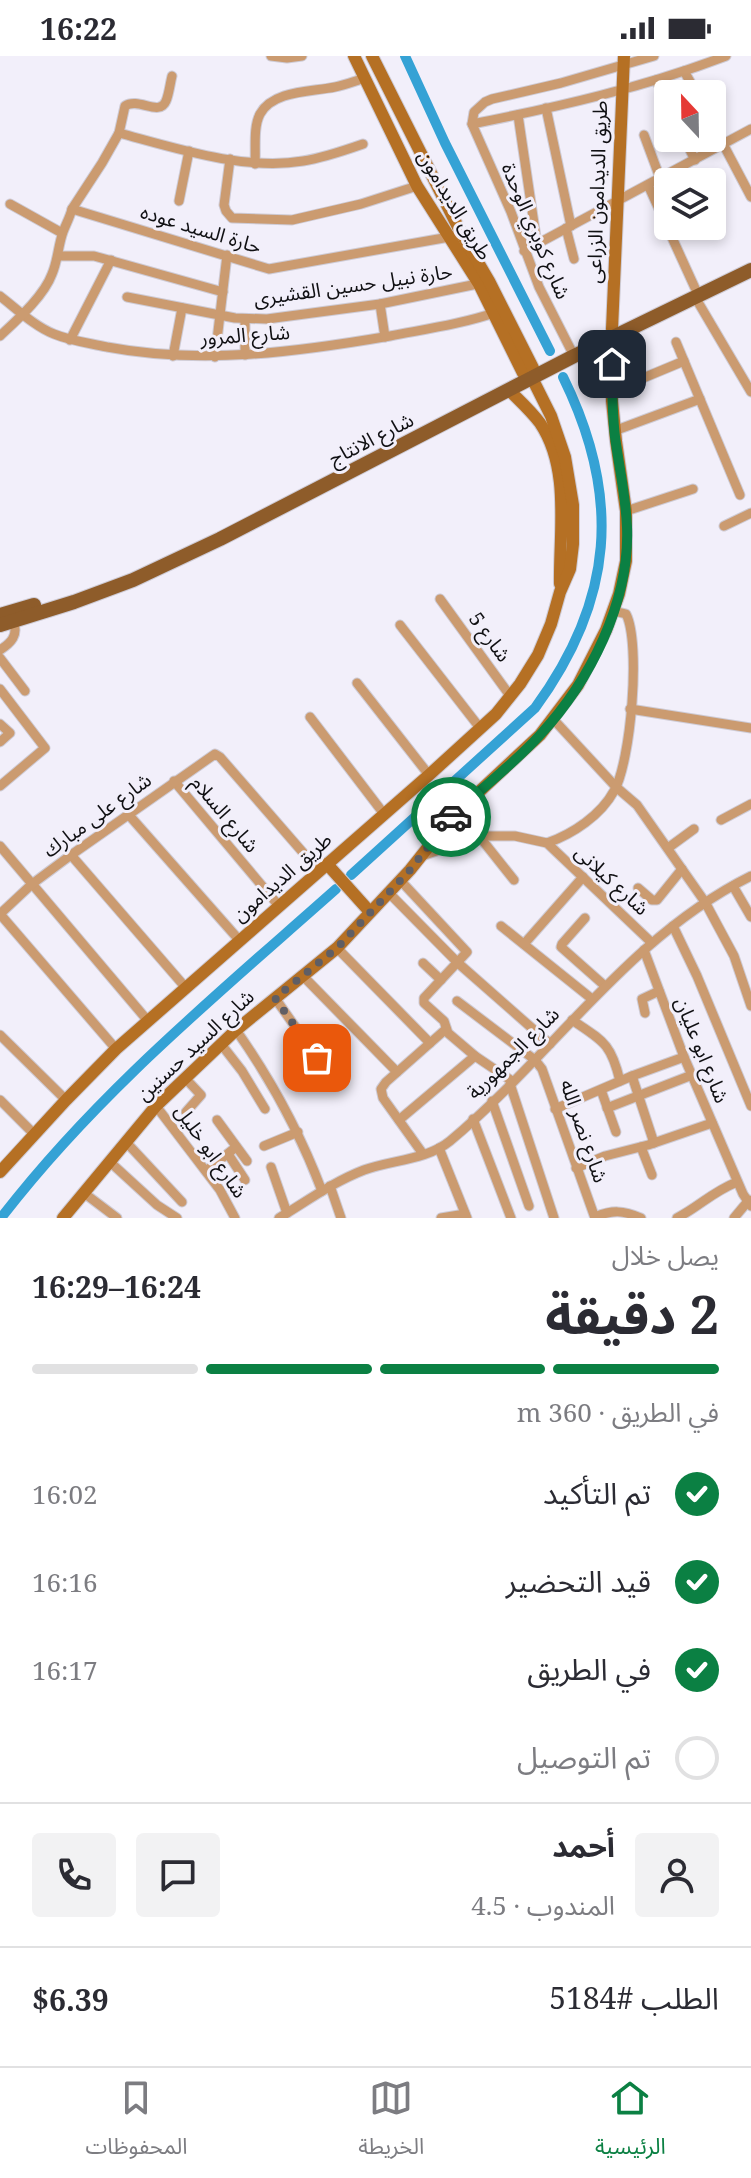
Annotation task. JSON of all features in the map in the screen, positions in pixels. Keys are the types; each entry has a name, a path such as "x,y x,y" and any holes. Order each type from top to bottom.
{"main road":[{"name":"شارع الانتاج","path":"218,535 510,391 529,373 695,293 750,271"},
{"name":"شارع الانتاج","path":"4,620 74,602 133,580 571,350 612,333"}],"street":[{"path":"271,56 302,56"},
{"name":"طريق الديدامون","path":"354,56 417,186 456,236"},
{"name":"طريق الديدامون","path":"0,1172 116,1049 480,728 511,697 529,670 551,624 560,592 564,479 559,436 499,311 456,236 372,56"},
{"path":"654,56 623,72 546,108 472,124 474,112 485,102 623,72 656,80 726,56"},
{"path":"684,71 689,80"},
{"name":"طريق الديدامون الزراعى","path":"612,333 623,72"},
{"path":"0,336 23,314 51,278 62,233 72,209 119,133 125,106 134,102 156,108 165,104 172,76"},
{"path":"255,164 257,123 270,102 365,78"},
{"path":"546,108 574,259"},
{"path":"518,115 537,244"},
{"name":"شارع كوبري الوحدة","path":"472,124 511,212 539,287 571,350"},
{"path":"726,142 751,129"},
{"path":"119,133 255,164 303,161 363,144"},
{"path":"644,135 656,168"},
{"path":"726,150 751,197"},
{"path":"179,201 189,151"},
{"path":"691,152 695,160"},
{"path":"679,168 709,152"},
{"path":"230,159 224,205 232,218 292,220 361,204 417,186"},
{"path":"524,251 654,182"},
{"path":"648,185 695,293 751,392"},
{"path":"10,204 62,233"},
{"name":"حارة السيد عوده","path":"72,209 269,269 456,236"},
{"path":"58,256 82,255 111,260 223,292"},
{"path":"215,357 227,255"},
{"path":"70,340 111,260"},
{"name":"حارة نبيل حسين القشيرى","path":"127,297 245,319 267,319 380,304 484,282"},
{"name":"شارع المرور","path":"0,296 42,329 70,340 173,356 215,357 320,347 466,321 499,311"},
{"path":"380,304 385,337"},
{"path":"173,356 182,308"},
{"path":"245,319 245,355"},
{"name":"شارع السيد حسنين","path":"63,1218 156,1106 236,1030 337,948 422,856 453,816 554,720 588,667 614,611 626,561 626,511 614,431 612,333"},
{"path":"676,342 740,495"},
{"path":"612,391 684,361"},
{"name":"طريق الديدامون","path":"510,391 540,424 564,479"},
{"path":"614,431 700,399"},
{"path":"626,511 693,489"},
{"path":"724,526 751,513"},
{"name":"شارع 5","path":"440,599 511,697"},
{"path":"422,856 479,836 515,836 547,843 592,817 608,800 616,787 625,757 634,652 630,621 626,614 614,611"},
{"path":"0,650 13,639 15,630 4,620"},
{"path":"400,625 480,728"},
{"path":"0,658 25,691"},
{"path":"357,683 429,775"},
{"path":"0,689 45,748 0,786"},
{"path":"630,709 751,728"},
{"path":"310,717 384,814"},
{"path":"554,720 616,787 637,805 668,848 727,941 751,1006"},
{"path":"0,724 10,733 0,742"},
{"name":"شارع على مبارك","path":"0,914 32,884 215,754 323,867"},
{"name":"شارع السلام","path":"174,781 279,906"},
{"path":"721,820 751,804"},
{"path":"128,814 240,941"},
{"path":"668,848 694,829"},
{"path":"479,836 514,880"},
{"name":"شارع كيلانى","path":"547,843 648,946"},
{"path":"0,846 148,1021"},
{"path":"71,855 186,988"},
{"path":"323,867 370,912"},
{"path":"638,888 652,900 657,900 682,869"},
{"name":"شارع الجمهورية","path":"283,1215 326,1188 374,1166 439,1148 535,1060 592,999 648,946 705,902 751,876"},
{"path":"524,944 583,877"},
{"path":"400,880 467,952 423,1000 444,1021 446,1029 475,1056 511,1082 554,1218"},
{"path":"733,886 751,917"},
{"path":"388,892 458,963 550,1044"},
{"path":"0,914 116,1049"},
{"path":"585,918 561,947 605,986"},
{"path":"501,926 592,999"},
{"path":"673,926 709,1002 751,1106"},
{"name":"شارع ابو عليان","path":"648,946 659,991 684,1057 737,1182 750,1202"},
{"path":"337,948 430,1043"},
{"path":"423,963 441,980"},
{"path":"302,975 397,1072"},
{"path":"645,1013 642,998 659,991"},
{"path":"275,998 329,1075"},
{"name":"شارع نصر الله","path":"457,1001 539,1064 595,1217"},
{"path":"572,1020 609,1048 620,1081"},
{"path":"423,1154 381,1094 383,1085 446,1029"},
{"path":"236,1030 269,1078 341,1218"},
{"path":"0,1035 66,1100"},
{"path":"221,1044 265,1109"},
{"path":"399,1120 475,1056"},
{"path":"555,1109 684,1057"},
{"path":"607,1108 692,1075"},
{"path":"632,1076 654,1143"},
{"path":"185,1078 201,1095 186,1112"},
{"path":"601,1090 616,1132"},
{"path":"0,1100 34,1134"},
{"path":"492,1101 529,1206"},
{"name":"شارع ابو خليل","path":"156,1106 206,1171 235,1218"},
{"path":"473,1119 511,1218"},
{"path":"217,1120 247,1161"},
{"path":"576,1168 712,1123"},
{"path":"264,1146 298,1132"},
{"path":"126,1142 182,1202"},
{"path":"206,1171 236,1147"},
{"path":"641,1147 652,1175"},
{"path":"439,1148 466,1216 441,1218"},
{"path":"228,1154 245,1180"},
{"path":"110,1162 157,1205 177,1218"},
{"path":"271,1167 283,1215"},
{"path":"677,1218 714,1192 737,1182"},
{"path":"84,1193 117,1218"},
{"path":"734,1218 750,1202"},
{"path":"300,1205 302,1218"},
{"path":"595,1217 611,1211 641,1218"}],"waterway":[{"path":"405,56 445,143 550,351"},
{"path":"351,875 535,708 561,668 581,628 594,587 601,547 601,506 595,464 582,421 563,377"},
{"path":"1,1218 38,1172 118,1086 336,889"}],"way so far":[{"path":"317,1058 275,998 337,948 410,870 451,817"}],"route":[{"path":"451,817 554,720 588,667 614,611 626,561 627,526 614,431 612,364"}]}
